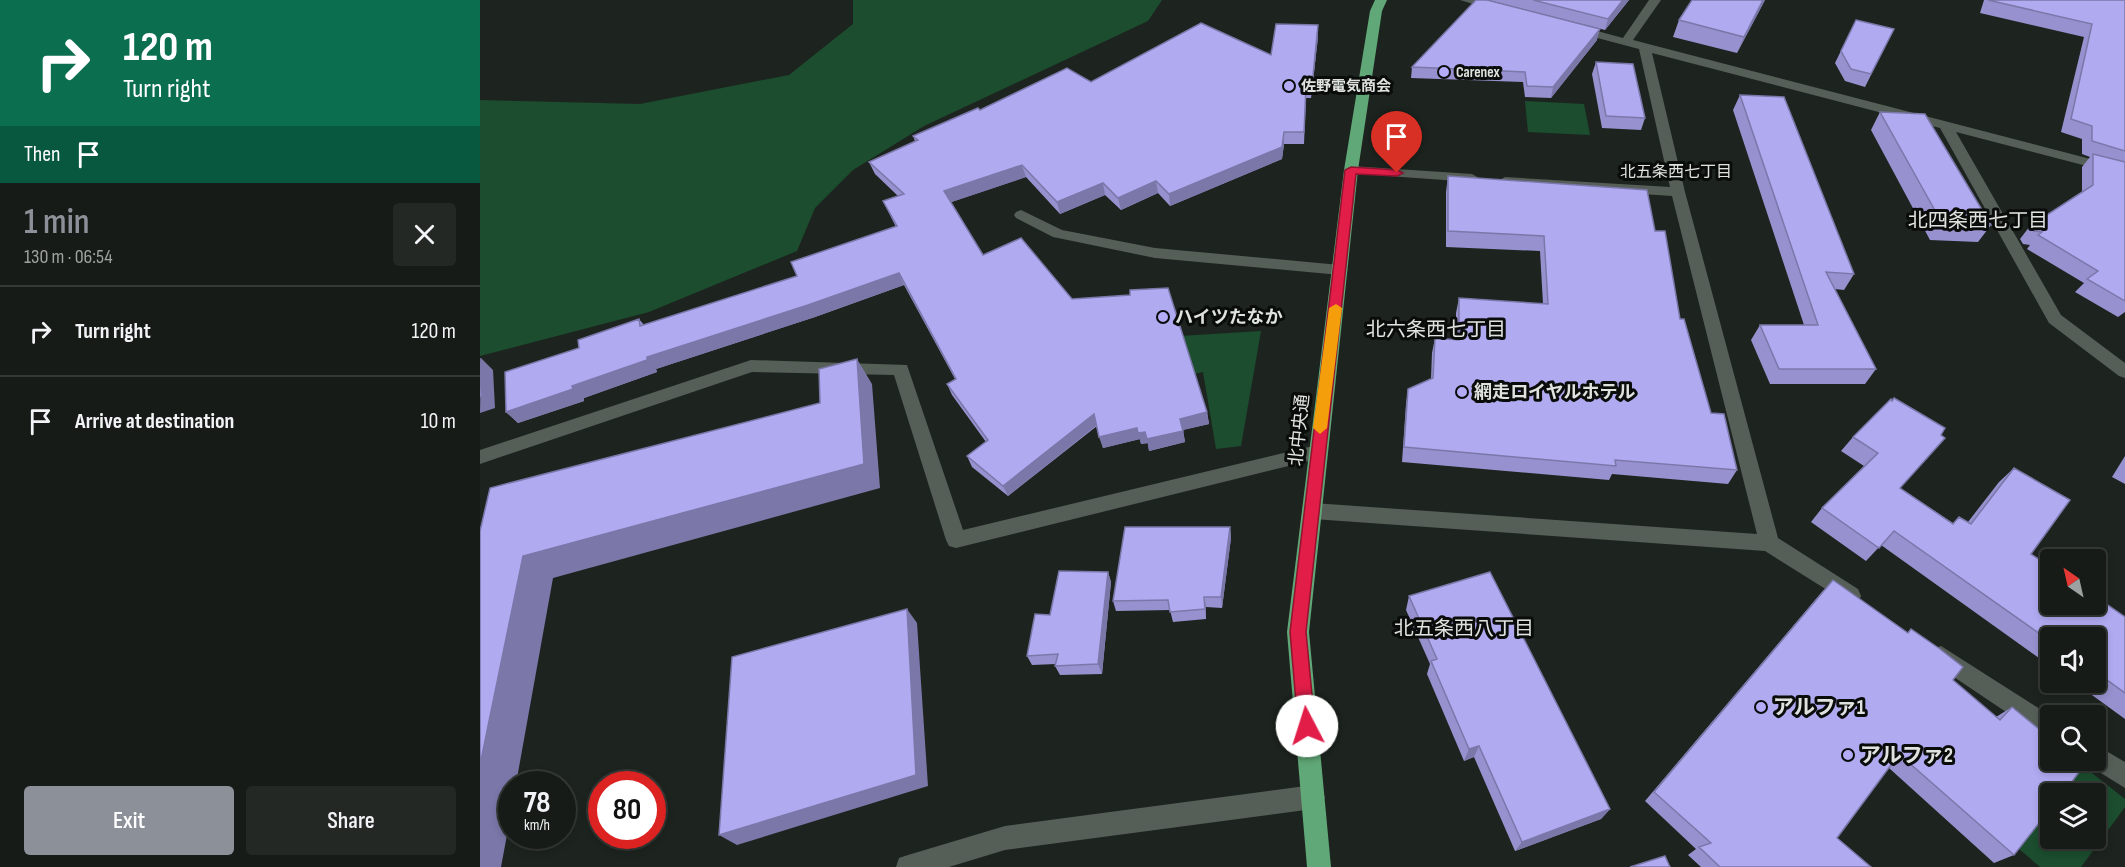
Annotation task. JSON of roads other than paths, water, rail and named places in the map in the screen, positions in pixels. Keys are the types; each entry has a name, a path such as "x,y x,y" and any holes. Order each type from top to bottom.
{"highway":[{"name":"北中央通","path":"1319,867 1298,632 1351,170 1376,11 1381,0"}],"street":[{"path":"1466,0 1511,12"},
{"path":"1625,43 1655,0"},
{"path":"1557,24 2125,172"},
{"path":"1645,48 1678,192 1769,543"},
{"path":"1946,125 2055,319 2125,372"},
{"path":"1351,170 1678,192"},
{"path":"1021,215 1058,234 1155,253 1340,270"},
{"path":"480,457 751,366 901,369 956,540 1317,452"},
{"path":"1313,511 1769,543 1866,606"},
{"path":"1924,645 2040,721"},
{"path":"2106,764 2125,776"},
{"path":"908,867 1005,838 1313,797"}],"place":[{"name":"Carenex","path":"1444,72"},
{"name":"佐野電気商会","path":"1289,86"},
{"name":"ハイツたなか","path":"1163,317"},
{"name":"網走ロイヤルホテル","path":"1462,392"},
{"name":"アルファ1","path":"1761,707"},
{"name":"アルファ2","path":"1848,755"}],"district":[{"name":"北五条西七丁目","path":"1676,171"},
{"name":"北四条西七丁目","path":"1978,220"},
{"name":"北六条西七丁目","path":"1436,329"},
{"name":"北五条西八丁目","path":"1464,628"}]}
